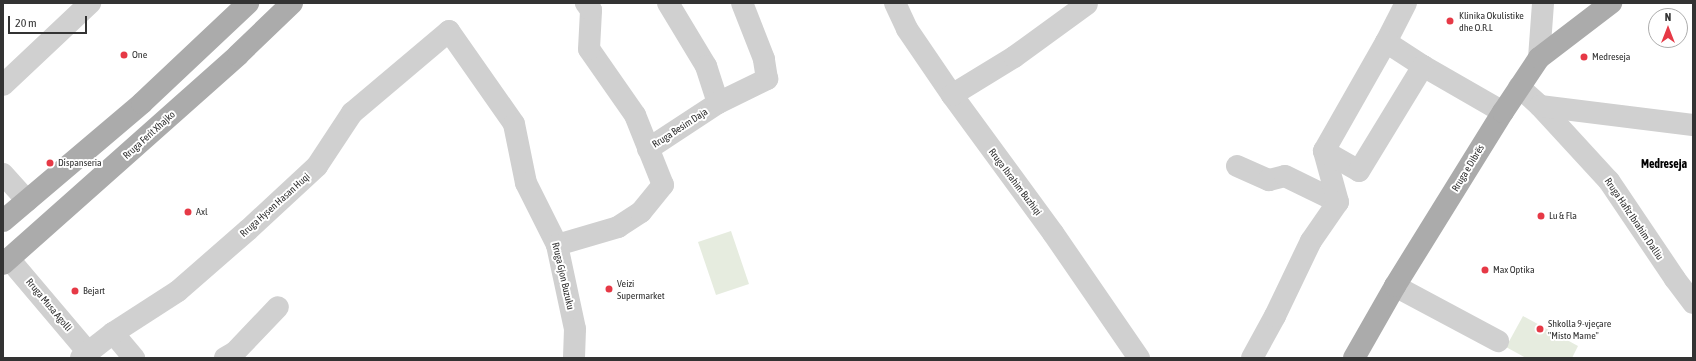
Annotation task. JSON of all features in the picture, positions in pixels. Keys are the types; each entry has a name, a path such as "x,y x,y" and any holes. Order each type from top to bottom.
{"main road":[{"path":"3,221 142,103 248,3"},
{"name":"Rruga Ferit Xhajko","path":"6,262 238,55 292,3"},
{"name":"Rruga e Dibrës","path":"1354,358 1395,286 1503,112 1539,58 1611,3"}],"street":[{"path":"3,85 90,3"},
{"path":"586,3 591,10 589,49 635,115 648,149"},
{"path":"668,3 706,66 718,103"},
{"name":"Rruga Besim Daja","path":"557,245 618,227 641,212 663,186 648,149 718,103 767,79 764,58 742,3"},
{"name":"Rruga Ibrahim Buzhiqi","path":"895,3 907,29 952,95 1053,233 1139,358"},
{"path":"1539,58 1543,3"},
{"path":"952,95 1014,57 1087,4"},
{"path":"1338,202 1324,151 1386,42 1399,5"},
{"name":"Rruga Gjon Buzuku","path":"449,31 514,124 526,183 557,245 575,328 574,358"},
{"name":"Rruga Hysen Hasan Huqi","path":"84,355 113,333 178,291 248,230 317,166 352,113 449,31"},
{"path":"1386,42 1423,66 1503,112"},
{"path":"1324,151 1359,172 1423,66"},
{"name":"Rruga Hafiz Ibrahim Dalliu","path":"1519,87 1540,106 1609,181 1674,279 1693,303"},
{"path":"1540,106 1693,125"},
{"path":"1237,166 1269,180 1285,176 1338,202"},
{"path":"3,174 27,201"},
{"path":"1252,358 1291,284 1311,241 1338,202"},
{"name":"Rruga Musa Agolli","path":"6,262 84,355"},
{"path":"1395,286 1498,341"},
{"path":"225,358 235,352 278,307"},
{"path":"113,333 134,358"}],"shaded area":[{"path":"731,231 749,284 716,295 698,242"},
{"path":"1523,316 1578,346 1572,358 1526,358 1506,347"}],"place":[{"name":"Klinika Okulistike dhe O.R.L","path":"1450,21"},
{"name":"One","path":"124,55"},
{"name":"Medreseja","path":"1584,57"},
{"name":"Dispanseria","path":"50,163"},
{"name":"Axl","path":"188,212"},
{"name":"Lu & Fla","path":"1541,216"},
{"name":"Max Optika","path":"1485,270"},
{"name":"Veizi Supermarket","path":"609,289"},
{"name":"Bejart","path":"75,291"},
{"name":"Shkolla 9-vjeçare \"Misto Mame\"","path":"1540,329"}],"district":[{"name":"Medreseja","path":"1664,165"}]}
